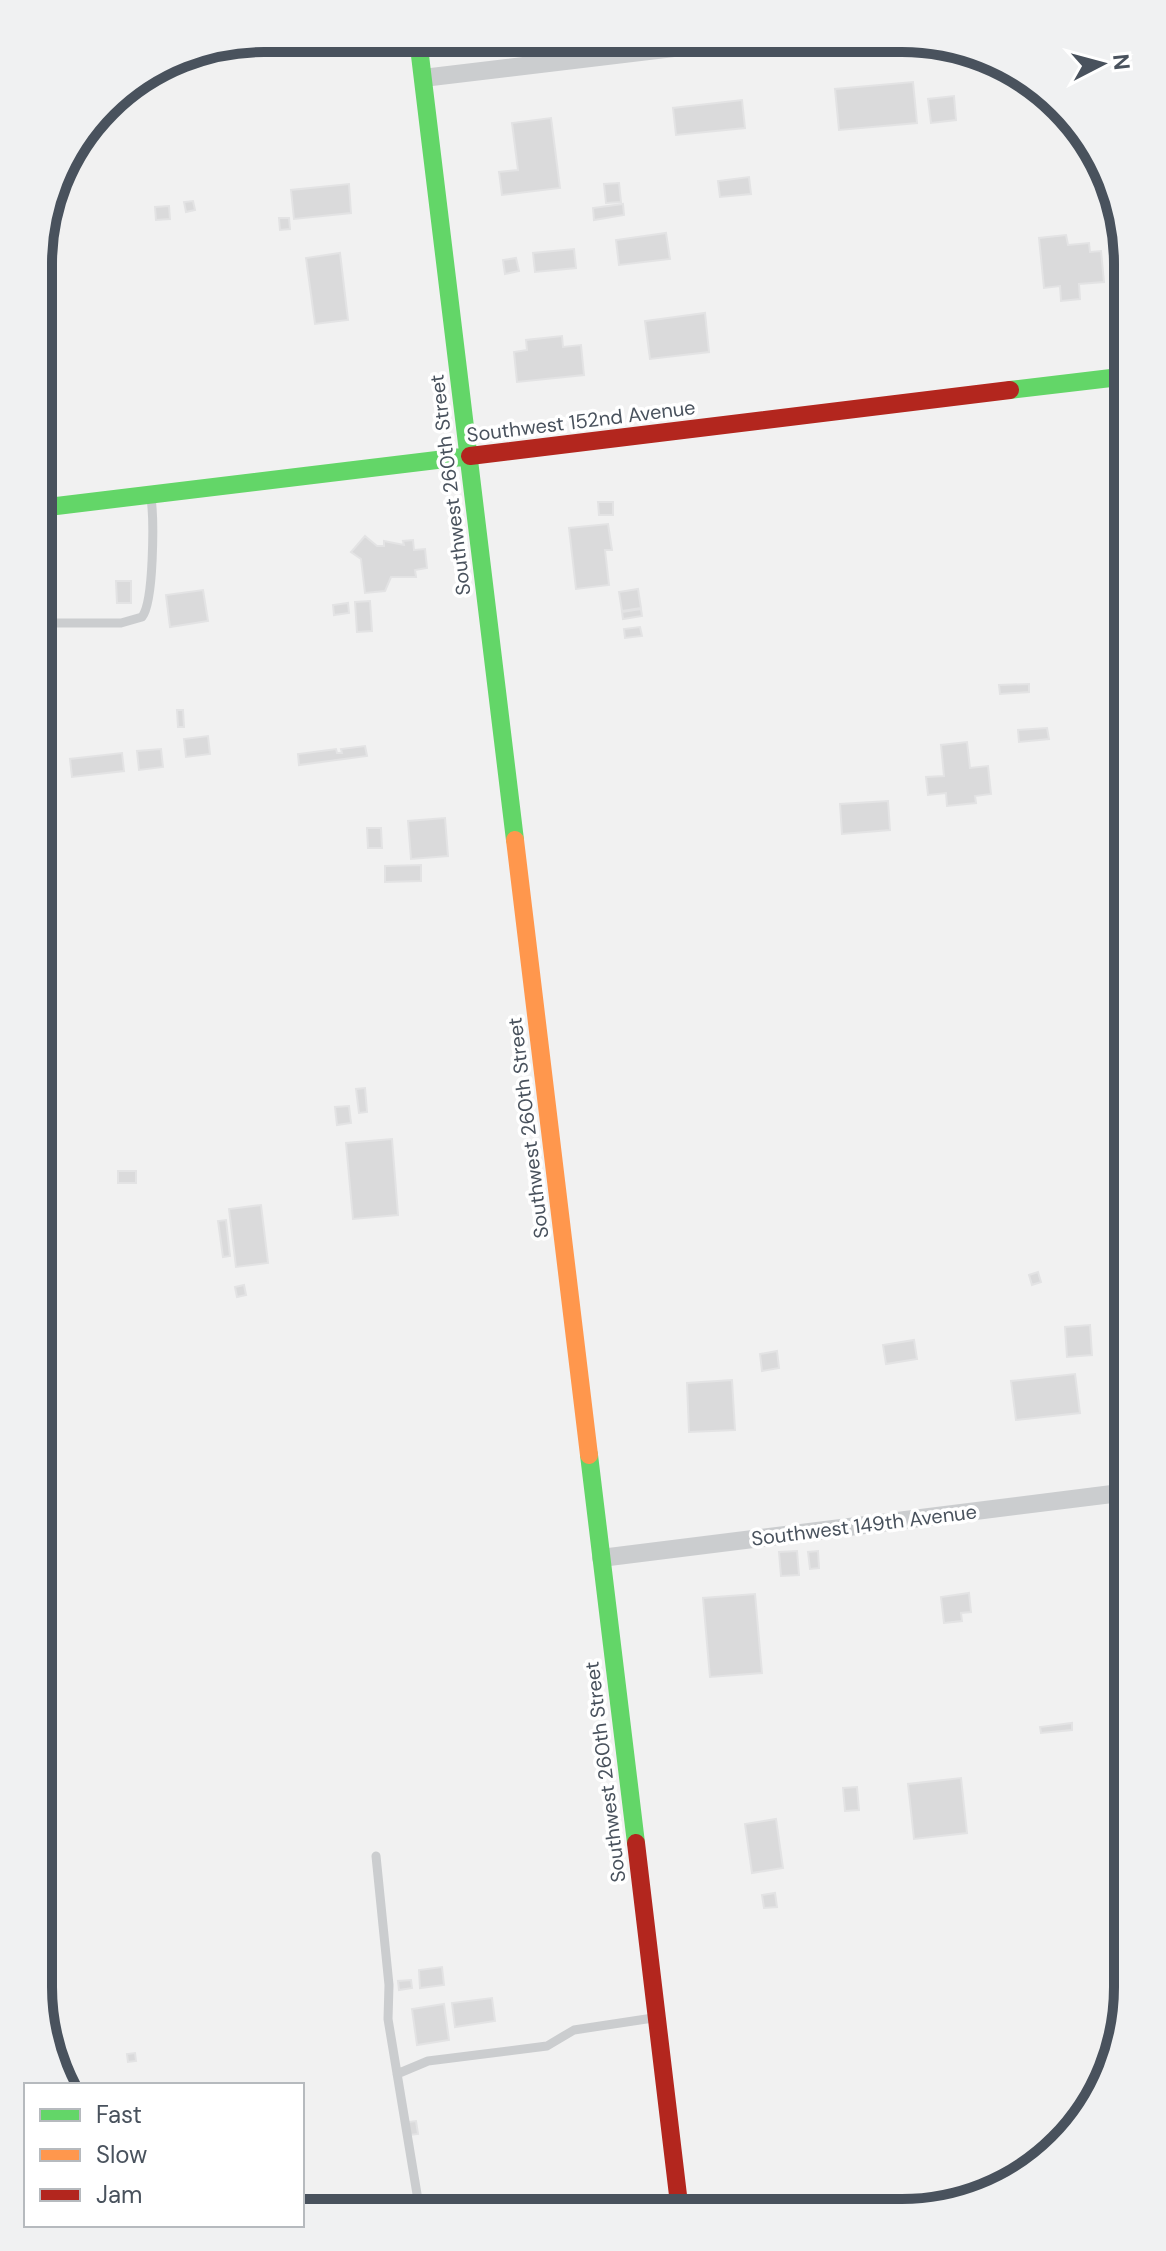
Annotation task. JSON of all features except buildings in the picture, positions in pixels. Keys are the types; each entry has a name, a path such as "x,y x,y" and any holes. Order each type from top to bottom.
{"street":[{"name":"Southwest 260th Street","path":"420,52 678,2199"},
{"path":"423,78 640,52"},
{"name":"Southwest 152nd Avenue","path":"52,507 1114,378"},
{"name":"Southwest 149th Avenue","path":"601,1558 1114,1494"}],"lane":[{"path":"52,623 121,623 142,617 146,612 152,550 150,495"},
{"path":"376,1856 389,1985 388,2019 418,2199"},
{"path":"397,2074 428,2061 547,2046 574,2030 656,2017"}],"traffic: fast":[{"path":"420,52 515,840"},
{"path":"1010,390 1114,378"},
{"path":"52,507 470,456"},
{"path":"589,1455 636,1843"}],"traffic: slow":[{"path":"515,840 589,1455"}],"traffic: jam":[{"path":"470,456 1010,390"},
{"path":"636,1843 678,2199"}]}
